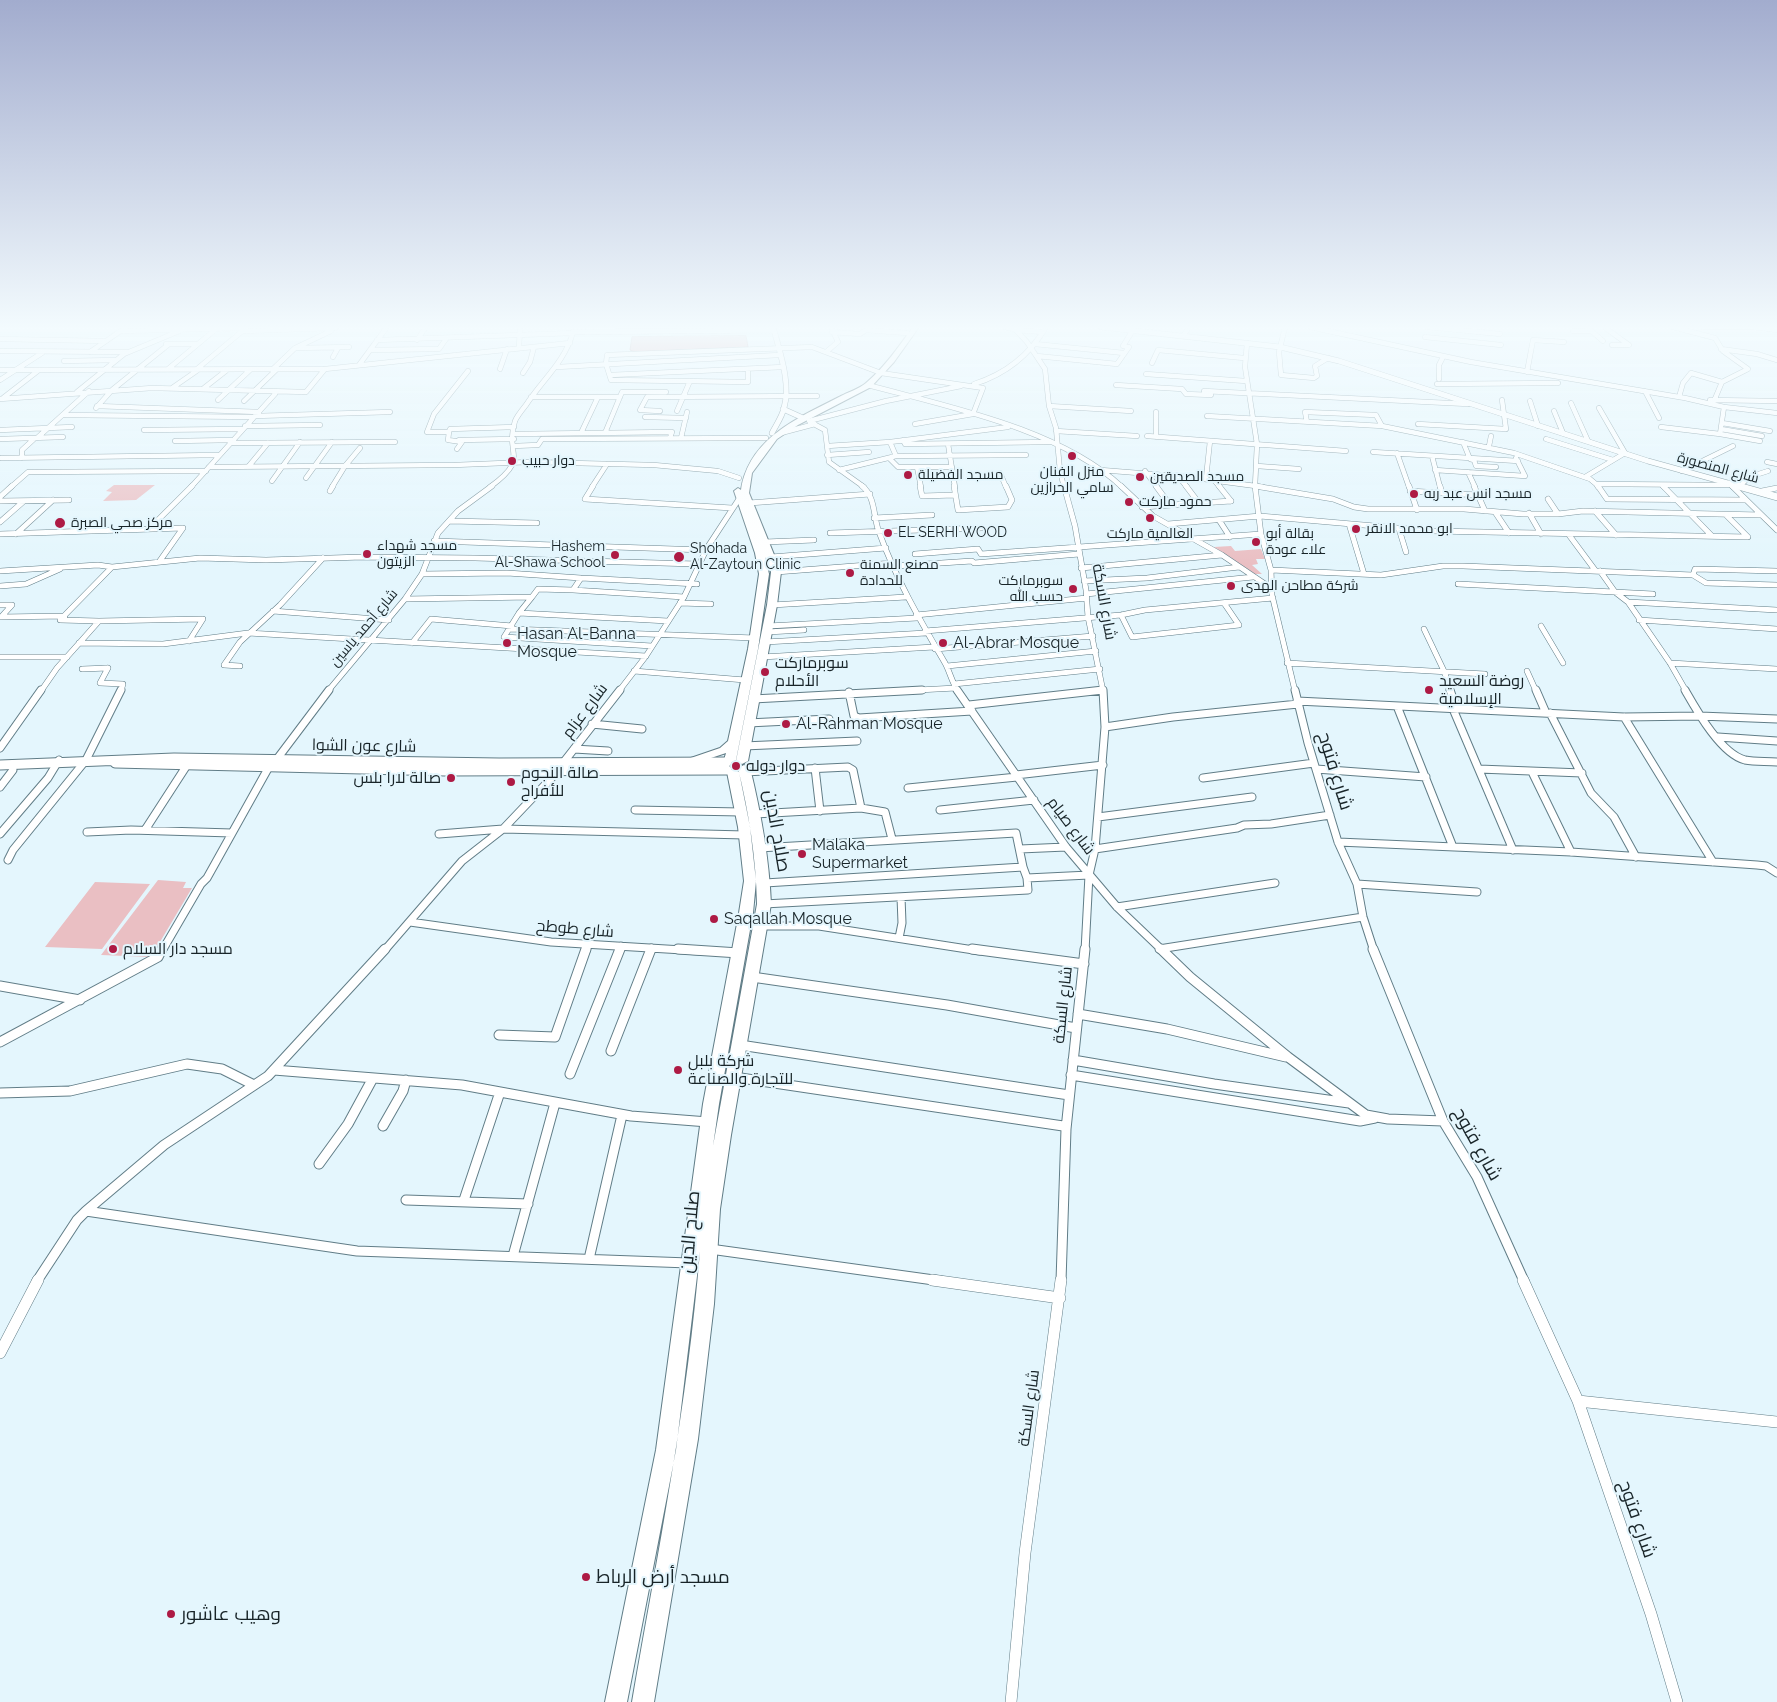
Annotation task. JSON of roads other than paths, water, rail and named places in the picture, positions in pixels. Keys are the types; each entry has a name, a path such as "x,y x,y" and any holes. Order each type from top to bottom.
{"highway":[{"name":"صلاح الدين","path":"807,420 828,406"},
{"name":"صلاح الدين","path":"643,1702 688,1439 705,1304 712,1209 764,904 765,883 759,848 735,766 745,680 755,638 764,574 763,563 739,499 737,487 739,478 772,435 807,420 831,406"},
{"name":"صلاح الدين","path":"739,744 748,722 753,699 772,604 776,572 745,493 748,473 772,435"},
{"path":"686,763 739,744"},
{"name":"صلاح الدين","path":"616,1702 666,1450 708,1122 750,882 745,835 748,813"}],"main road":[{"name":"شارع المنصورة","path":"1476,406 1682,471 1777,497"},
{"path":"772,435 783,409 807,420"},
{"name":"شارع عون الشوا","path":"0,771 12,767 86,760 190,761 277,759 563,765 735,766"},
{"name":"شارع عون الشوا","path":"190,761 444,771 563,765 686,763 735,766"},
{"name":"شارع عون الشوا","path":"0,765 12,767"}],"street":[{"path":"22,458 22,450 73,406"},
{"path":"90,413 97,406"},
{"path":"105,406 256,415"},
{"path":"150,528 208,469 264,406"},
{"path":"440,406 434,414 427,432 449,432 450,429 514,427"},
{"path":"515,462 513,446 515,421 525,406"},
{"path":"581,433 594,406"},
{"path":"605,433 616,406"},
{"path":"642,406 640,410 660,411"},
{"path":"677,411 679,406"},
{"path":"513,446 538,445 542,440 772,435 807,420 864,406"},
{"path":"945,406 973,414 1050,442 1101,470 1113,478 1142,507 1239,567 1272,594"},
{"path":"973,414 976,406"},
{"name":"شارع السكة","path":"1011,1702 1025,1552 1060,1298 1066,1129 1084,964 1089,874 1095,849 1105,727 1100,669 1088,616 1073,517 1060,471 1056,431 1049,406"},
{"path":"1056,406 1131,411"},
{"name":"شارع فتوح","path":"1250,406 1257,444 1255,487 1261,534 1271,570 1272,594 1287,663 1338,842 1357,884 1363,917 1380,970 1443,1121 1477,1177 1578,1401 1651,1614 1677,1702"},
{"path":"1420,434 1417,422 1506,430 1504,406"},
{"path":"1532,406 1538,426"},
{"path":"1573,406 1588,441"},
{"path":"1654,406 1659,418"},
{"path":"1720,432 1724,407 1777,413"},
{"path":"1585,477 1625,453 1600,408"},
{"path":"1554,410 1563,433"},
{"path":"64,415 90,413 256,415 390,412"},
{"path":"681,438 687,412"},
{"path":"1156,412 1156,437"},
{"path":"1307,422 1305,412 1376,416 1382,426"},
{"path":"915,424 973,414"},
{"path":"1207,416 1382,426 1489,446 1585,477 1596,484 1619,513"},
{"path":"645,418 686,418"},
{"path":"807,420 825,430 829,462 865,488 870,494"},
{"path":"1722,423 1770,431"},
{"path":"144,430 320,425"},
{"path":"0,430 72,427"},
{"path":"827,446 890,442 1011,427"},
{"path":"1661,427 1762,436"},
{"path":"1056,431 1137,436"},
{"path":"1556,431 1546,438 1613,460"},
{"path":"449,432 448,440 581,433 672,432 670,438"},
{"path":"971,432 979,443"},
{"path":"1720,432 1760,441"},
{"path":"1147,436 1346,451"},
{"path":"1489,446 1491,436"},
{"path":"0,439 63,437"},
{"path":"457,440 462,442 457,449"},
{"path":"903,440 905,444 1050,442"},
{"path":"175,441 268,443 395,442"},
{"path":"1206,478 1210,441"},
{"path":"272,481 300,442"},
{"path":"306,478 332,442"},
{"path":"890,442 896,456"},
{"path":"1463,442 1470,459 1474,460 1476,466 1496,467"},
{"path":"248,467 268,443"},
{"path":"865,444 877,462"},
{"path":"948,444 958,510 1008,507 1012,500 1000,472"},
{"path":"1682,471 1733,446"},
{"path":"330,491 345,466 360,448"},
{"path":"827,455 869,452"},
{"path":"1373,452 1518,461"},
{"path":"1435,470 1525,476 1514,453"},
{"path":"845,454 850,466"},
{"path":"839,470 896,456 1026,454"},
{"path":"1397,454 1417,510"},
{"path":"0,458 219,455"},
{"path":"1432,456 1442,494"},
{"path":"890,459 898,467 952,467"},
{"path":"0,499 28,472 454,465 515,462 692,468 718,471 739,478"},
{"name":"شارع أحمد ياسين","path":"270,765 277,759 339,677 406,599 422,574 434,541 450,521 466,505 507,474 515,462"},
{"path":"1767,462 1777,464"},
{"path":"607,464 585,500 732,508"},
{"path":"1257,466 1299,470"},
{"path":"917,467 922,496 956,495"},
{"path":"1101,470 1145,471 1213,479 1336,500 1353,507 1558,514 1595,511 1762,515"},
{"path":"1145,471 1170,505"},
{"path":"1740,486 1749,477 1768,471"},
{"path":"1468,472 1485,511"},
{"path":"1177,475 1199,503"},
{"path":"1142,507 1230,501 1213,479"},
{"path":"1596,484 1729,484 1777,530"},
{"path":"1662,485 1712,536"},
{"path":"1762,492 1777,488"},
{"path":"0,491 7,491"},
{"path":"1410,491 1478,495"},
{"path":"749,503 870,494"},
{"name":"شارع صيام","path":"870,494 878,531 894,564 906,597 947,666 955,686 1066,847 1117,906 1159,949 1288,1057 1366,1115 1377,1118 1443,1121"},
{"path":"0,499 24,501 69,500"},
{"name":"شارع عزام","path":"0,1353 33,1287 77,1220 164,1145 274,1070 410,922 462,861 503,829 563,765 592,724 646,656 684,597 705,550 739,499"},
{"path":"1548,499 1558,514"},
{"path":"1607,499 1745,500"},
{"path":"16,534 53,500"},
{"path":"0,522 24,501"},
{"path":"1595,511 1616,535"},
{"path":"1495,512 1509,533"},
{"path":"1529,513 1541,534"},
{"path":"874,518 932,515"},
{"path":"1168,524 1260,516 1399,530 1570,535 1748,537 1726,515"},
{"path":"1219,520 1230,537"},
{"path":"450,521 537,523"},
{"path":"1349,524 1364,574"},
{"path":"0,534 182,528 159,562"},
{"path":"830,533 982,528"},
{"path":"1399,530 1406,552"},
{"path":"776,572 972,560 974,563 1192,538 1261,534"},
{"path":"1570,535 1615,592 1628,602 1638,620 1670,662 1700,716 1730,753 1745,760 1777,762"},
{"path":"765,542 814,540"},
{"path":"434,541 705,550"},
{"path":"771,557 886,548"},
{"path":"915,554 978,548 981,554 1078,550"},
{"path":"1081,568 1222,556"},
{"path":"0,571 98,565 112,567 200,558 266,560 429,558 698,564"},
{"path":"240,666 224,665 233,649 273,611 323,558"},
{"path":"1271,570 1364,574 1390,574 1452,566 1597,570 1693,575 1706,582 1777,585"},
{"path":"0,586 26,584 62,567"},
{"path":"112,567 61,621 203,619 189,641"},
{"path":"1084,581 1147,578 1239,567"},
{"path":"1693,575 1695,569 1777,571"},
{"path":"422,574 507,572 581,578 690,582 696,584"},
{"path":"767,629 917,616 1253,577"},
{"path":"573,590 581,578"},
{"path":"1458,584 1653,594"},
{"path":"497,648 519,613 538,589 684,597"},
{"path":"765,642 926,632 1088,616 1121,615 1145,610 1224,603 1272,594"},
{"path":"406,599 532,597"},
{"path":"772,604 906,597"},
{"path":"1628,602 1777,610"},
{"path":"680,603 711,604"},
{"path":"1121,615 1132,636 1238,625 1224,603"},
{"path":"0,605 12,605 1,617 65,616"},
{"path":"273,611 389,620"},
{"path":"519,613 668,621"},
{"path":"412,643 431,619 511,628 658,636 755,638"},
{"path":"1638,620 1777,629"},
{"path":"0,748 67,657 99,621"},
{"path":"1541,626 1563,663"},
{"path":"767,629 804,630"},
{"path":"1424,629 1444,671 1455,704 1453,709 1513,850"},
{"path":"79,643 163,644 248,633 646,656"},
{"path":"762,657 935,648 1092,636"},
{"path":"504,637 652,646"},
{"path":"947,666 1096,651"},
{"path":"0,657 67,657"},
{"path":"1670,662 1777,669"},
{"path":"1287,663 1485,674"},
{"path":"8,860 13,850 86,760 124,684 100,683 108,668 82,669"},
{"path":"753,699 840,695 849,692 955,686 1100,669"},
{"path":"634,671 745,680"},
{"path":"1527,671 1591,793 1614,817 1636,857"},
{"path":"969,704 1103,690"},
{"path":"849,692 854,716 859,718 972,711"},
{"path":"1105,727 1298,702 1624,717 1700,716 1777,719"},
{"path":"1397,706 1453,847"},
{"path":"1624,717 1713,862"},
{"path":"748,722 829,720"},
{"path":"592,724 642,729"},
{"path":"1718,737 1777,740"},
{"path":"739,744 857,741"},
{"path":"574,749 608,751"},
{"path":"145,830 190,761"},
{"path":"0,834 58,763"},
{"path":"0,1042 158,957 270,765"},
{"path":"908,788 1103,765"},
{"path":"735,766 848,767 853,770 861,808"},
{"path":"1203,778 1315,766 1426,777"},
{"path":"0,787 12,767"},
{"path":"815,768 820,811"},
{"path":"1479,769 1582,773"},
{"path":"1532,772 1571,852"},
{"path":"1098,817 1252,796"},
{"path":"940,810 1034,800"},
{"path":"635,810 748,813 876,809 885,812 892,839"},
{"path":"1095,849 1237,828 1244,825 1271,824 1330,815"},
{"path":"439,834 503,829 745,835"},
{"path":"87,832 145,830 232,833"},
{"path":"759,848 1016,833 1028,890 764,904"},
{"path":"1338,842 1571,852 1713,862 1766,866 1777,873"},
{"path":"1020,849 1066,847"},
{"path":"765,883 1024,867"},
{"path":"1027,878 1089,874"},
{"path":"1117,906 1275,883"},
{"path":"1357,884 1477,892"},
{"path":"899,938 902,923 901,897"},
{"path":"1159,949 1363,917"},
{"name":"شارع طوطح","path":"410,922 551,942 739,953"},
{"path":"761,926 812,925 1034,959 1084,964"},
{"path":"499,1035 555,1037 588,944"},
{"path":"570,1074 621,946"},
{"path":"611,1050 652,948"},
{"path":"752,977 947,1005 1076,1028"},
{"path":"0,986 81,1000"},
{"path":"1078,1014 1167,1029 1288,1057"},
{"path":"740,1045 1069,1095"},
{"path":"1073,1060 1214,1084 1351,1103"},
{"path":"0,1093 44,1090 70,1091 187,1064 209,1064 234,1074 254,1085"},
{"path":"274,1070 462,1085 622,1115 708,1122"},
{"path":"1071,1075 1360,1121 1377,1118"},
{"path":"734,1076 1063,1126 1066,1129"},
{"path":"319,1164 348,1124 373,1078"},
{"path":"382,1126 403,1091 406,1080"},
{"path":"464,1200 500,1092"},
{"path":"513,1256 555,1103"},
{"path":"589,1259 622,1115"},
{"path":"406,1200 464,1200 528,1204"},
{"path":"86,1211 357,1251 689,1263"},
{"path":"710,1249 1060,1298"},
{"path":"1578,1401 1777,1422"}],"place":[{"name":"منزل الفنان سامي الحرازين","path":"1072,456"},
{"name":"دوار حبيب","path":"512,461"},
{"name":"مسجد الفضيلة","path":"908,475"},
{"name":"مسجد الصديقين","path":"1140,477"},
{"name":"مسجد انس عبد ربه","path":"1414,494"},
{"name":"حمود ماركت","path":"1129,502"},
{"name":"العالمية ماركت","path":"1150,518"},
{"name":"مركز صحي الصبرة","path":"60,523"},
{"name":"ابو محمد الانقر","path":"1356,529"},
{"name":"EL SERHI WOOD","path":"888,533"},
{"name":"بقالة أبو علاء عودة","path":"1256,542"},
{"name":"مسجد شهداء الزيتون","path":"367,554"},
{"name":"Hashem Al-Shawa School","path":"615,555"},
{"name":"Shohada Al-Zaytoun Clinic","path":"679,557"},
{"name":"مصنع السمنة للحدادة","path":"850,573"},
{"name":"شركة مطاحن الهدى","path":"1231,586"},
{"name":"سوبرماركت حسب الله","path":"1073,589"},
{"name":"Hasan Al-Banna Mosque","path":"507,643"},
{"name":"Al-Abrar Mosque","path":"943,643"},
{"name":"سوبرماركت الأحلام","path":"765,672"},
{"name":"روضة السعيد الإسلامية","path":"1429,690"},
{"name":"Al-Rahman Mosque","path":"786,724"},
{"name":"دوار دوله","path":"736,766"},
{"name":"صالة لارا بلس","path":"451,778"},
{"name":"صالة النجوم للأفراح","path":"511,782"},
{"name":"Malaka Supermarket","path":"802,854"},
{"name":"Saqallah Mosque","path":"714,919"},
{"name":"مسجد دار السلام","path":"113,949"},
{"name":"شركة بلبل للتجارة والصناعة","path":"678,1070"},
{"name":"مسجد أرض الرباط","path":"586,1577"},
{"name":"وهيب عاشور","path":"171,1614"}]}
